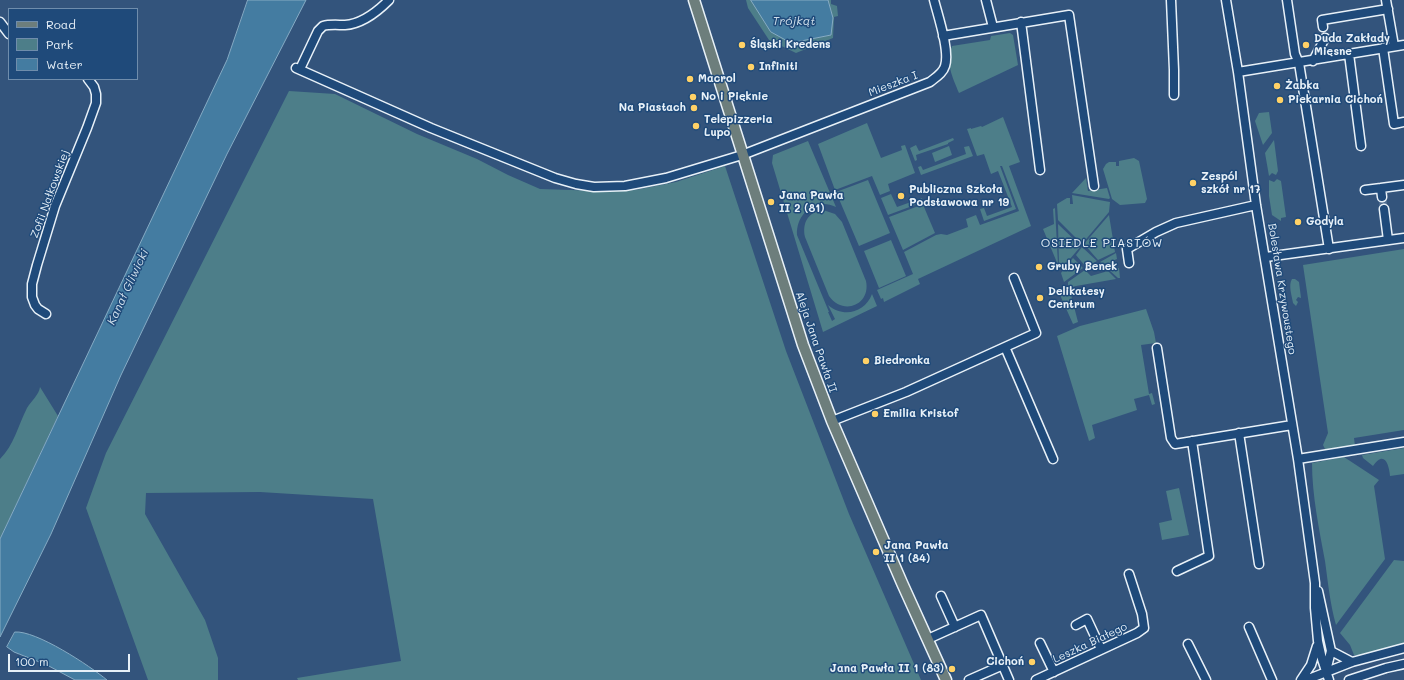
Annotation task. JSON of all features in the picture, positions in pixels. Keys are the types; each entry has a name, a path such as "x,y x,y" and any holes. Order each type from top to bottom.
{"main road":[{"name":"Aleja Jana Pawła II","path":"694,0 803,345 832,421 946,680"}],"street":[{"name":"Mieszka I","path":"389,0 368,17 357,22 347,25 323,26 318,31 298,68 431,128 555,178 594,187 625,186 666,178 742,155 930,82 939,75 945,67 947,56 934,0"},
{"path":"986,0 993,27"},
{"path":"1171,0 1174,95"},
{"name":"Bolesława Krzywoustego","path":"1226,0 1238,72 1256,205 1266,258 1298,459 1315,583 1315,608 1318,641 1327,676"},
{"path":"1287,0 1295,54 1299,63 1330,249"},
{"path":"1386,0 1394,46"},
{"path":"1323,27 1322,20 1388,9"},
{"path":"943,36 1069,15 1094,186"},
{"path":"0,22 8,33"},
{"path":"1021,22 1040,170"},
{"path":"1313,61 1325,38"},
{"path":"1238,72 1404,45"},
{"path":"1383,48 1394,124 1404,122"},
{"path":"1349,54 1362,146"},
{"name":"Zofii Nałkowskiej","path":"46,314 34,305 32,297 32,284 36,265 55,206 96,103 94,87 89,80"},
{"path":"1365,190 1404,185"},
{"path":"1381,188 1382,197"},
{"path":"1129,263 1127,249 1156,232 1176,223 1256,205"},
{"path":"1384,209 1388,240"},
{"path":"1266,258 1404,238"},
{"path":"832,421 906,392 1036,333 1014,278"},
{"path":"1005,347 1054,459"},
{"path":"1156,348 1171,438 1175,444 1292,425"},
{"path":"1239,433 1259,564"},
{"path":"1177,571 1210,556 1192,441"},
{"path":"1298,459 1404,442"},
{"name":"Leszka Białego","path":"1036,680 1138,633 1144,628 1142,614 1129,574"},
{"name":"Bolesława Krzywoustego","path":"1315,583 1321,601 1331,651 1327,676"},
{"path":"941,596 956,627"},
{"path":"928,639 981,616 1009,680"},
{"path":"1076,625 1087,619 1102,649"},
{"path":"1249,627 1272,680"},
{"name":"Bolesława Krzywoustego","path":"1301,680 1311,666 1316,653 1318,641"},
{"path":"1040,643 1054,672"},
{"path":"1188,644 1206,680"},
{"path":"1306,680 1327,676 1352,662 1404,648"},
{"path":"1331,651 1352,662"},
{"path":"1349,680 1404,664"},
{"path":"969,680 1003,665"}],"green space":[{"name":"Trójkąt","path":"746,0 831,0 831,4 837,6 838,16 834,17 833,38 796,53 769,40 748,8"},
{"path":"1010,33 1013,35 1018,65 959,93 952,76 949,58 952,46 990,40 991,36"},
{"path":"289,91 335,94 417,134 477,159 540,189 602,191 635,190 676,182 725,166 786,351 849,514 921,680 298,680 297,678 401,661 373,499 260,492 146,493 145,514 205,620 218,658 218,680 148,680 86,508 106,453"},
{"path":"1269,112 1272,133 1263,145 1255,121 1259,113"},
{"path":"1003,117 1020,162 1009,166 1031,226 918,279 920,284 884,302 877,290 913,274 904,252 936,235 947,235 968,227 966,219 976,215 980,225 1019,211 1002,166 1000,166 1016,209 984,221 980,209 984,208 987,216 1012,207 998,171 991,174 984,154 977,156 967,129 982,127"},
{"path":"867,123 881,158 902,150 901,146 905,145 915,173 888,184 890,191 880,195 872,176 835,190 818,144"},
{"path":"953,138 954,140 948,144 916,155 917,160 915,161 910,148 916,145 919,151"},
{"path":"1274,140 1278,171 1276,175 1272,173 1269,176 1265,153"},
{"path":"808,141 836,207 828,204 821,204 808,209 800,220 797,235 828,312 832,321 835,319 828,305 840,311 853,312 864,306 872,294 877,306 823,332 772,163 773,155"},
{"path":"949,146 952,155 935,162 932,153"},
{"path":"969,146 973,156 921,175 918,167 921,166 923,170 966,154 964,147"},
{"path":"1134,158 1139,161 1147,199 1145,203 1120,205 1112,199 1103,169 1109,162 1116,162 1116,166 1119,166 1119,161"},
{"path":"1086,178 1088,191 1107,188 1110,198 1072,193"},
{"path":"1277,179 1281,181 1286,217 1281,218 1281,221 1272,215 1269,196 1269,180 1274,182"},
{"path":"868,180 890,233 859,246 836,192"},
{"path":"891,194 897,207 922,198 923,202 888,215 881,198"},
{"path":"1072,195 1110,202 1109,212 1082,244 1058,220 1057,204 1067,198 1070,198 1070,204 1073,204"},
{"path":"924,204 935,233 903,250 889,217"},
{"path":"1055,208 1058,265 1043,229 1054,224 1053,209"},
{"path":"823,210 835,214 842,222 866,281 864,296 860,302 855,305 841,305 829,296 805,237 804,227 807,219 813,213"},
{"path":"1109,215 1115,252 1098,260 1084,244"},
{"path":"1058,224 1081,246 1063,267 1059,265"},
{"path":"891,240 906,276 879,288 864,251"},
{"path":"1082,247 1097,261 1086,267 1076,255"},
{"path":"1404,249 1404,430 1354,438 1355,446 1327,451 1323,445 1328,433 1303,265"},
{"path":"1116,253 1117,259 1112,261 1114,269 1119,268 1120,278 1118,278 1100,262"},
{"path":"1073,258 1083,268 1064,282 1061,273"},
{"path":"1085,270 1091,276 1108,271 1116,279 1072,287 1068,285 1068,282"},
{"path":"1292,279 1299,282 1301,298 1298,297 1296,300 1298,302 1296,306 1293,303 1291,291 1290,284"},
{"path":"1070,291 1078,322 1073,324 1060,295"},
{"path":"1146,309 1156,343 1141,345 1149,394 1152,393 1155,404 1152,405 1149,395 1134,399 1137,410 1092,425 1095,438 1089,441 1057,336 1080,326"},
{"path":"40,387 58,416 0,539 0,459 9,448 27,408 37,395"},
{"path":"1404,448 1404,474 1390,476 1385,460 1380,459 1373,466 1363,458 1362,455"},
{"path":"1344,457 1379,480 1374,486 1385,559 1336,625 1316,512 1312,463"},
{"path":"1179,488 1189,535 1162,540 1159,523 1172,520 1166,491"},
{"path":"1394,560 1404,561 1404,644 1360,655 1354,655 1350,645 1340,633"}],"water":[{"name":"Kanał Gliwicki","path":"248,0 306,0 227,154 121,375 51,534 0,637 0,539 227,60"},
{"name":"Trójkąt","path":"751,0 828,0 833,18 831,35 791,43 771,32"},
{"path":"15,632 24,633 49,643 76,658 107,680 75,680 47,665 14,652 7,647"}],"tunnel":[{"path":"1382,197 1384,209"}],"place":[{"name":"Śląski Kredens","path":"742,45"},
{"name":"Duda Zakłady Mięsne","path":"1306,45"},
{"name":"Infiniti","path":"751,67"},
{"name":"Macrol","path":"690,79"},
{"name":"Żabka","path":"1277,86"},
{"name":"No i Pięknie","path":"693,97"},
{"name":"Piekarnia Cichoń","path":"1280,100"},
{"name":"Na Piastach","path":"694,108"},
{"name":"Telepizzeria Lupo","path":"696,126"},
{"name":"Zespól szkół nr 17","path":"1193,183"},
{"name":"Publiczna Szkoła Podstawowa nr 19","path":"901,196"},
{"name":"Jana Pawła II 2 (81)","path":"771,202"},
{"name":"Godyla","path":"1298,222"},
{"name":"Gruby Benek","path":"1039,267"},
{"name":"Delikatesy Centrum","path":"1040,298"},
{"name":"Biedronka","path":"866,361"},
{"name":"Emilia Kristof","path":"875,414"},
{"name":"Jana Pawła II 1 (84)","path":"876,552"},
{"name":"Cichoń","path":"1032,662"},
{"name":"Jana Pawła II 1 (83)","path":"952,669"}],"district":[{"name":"OSIEDLE PIASTÓW","path":"1102,243"}]}
